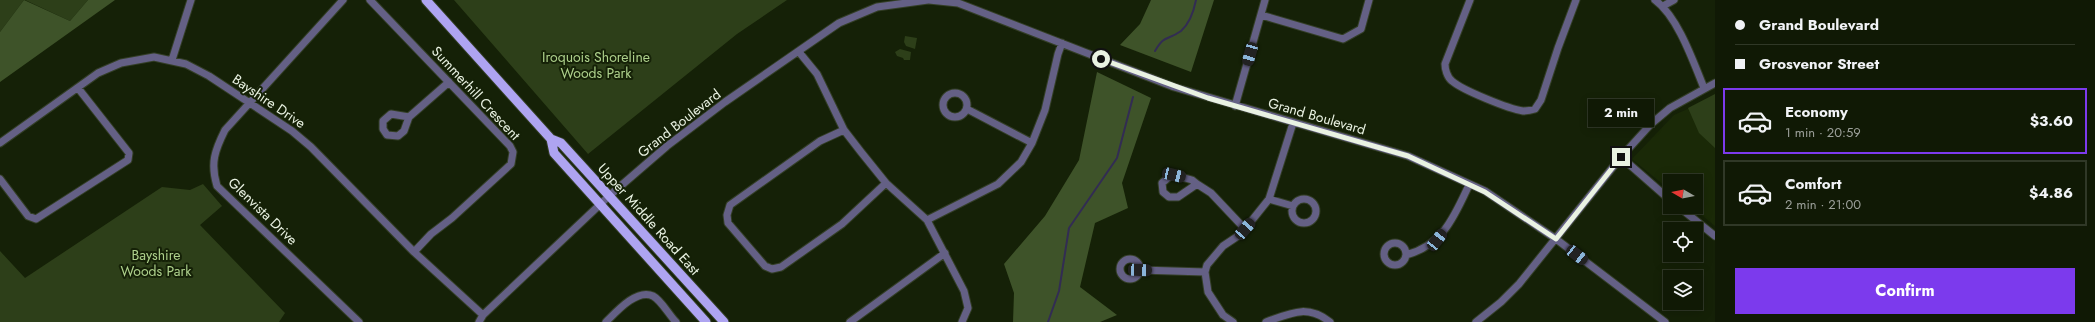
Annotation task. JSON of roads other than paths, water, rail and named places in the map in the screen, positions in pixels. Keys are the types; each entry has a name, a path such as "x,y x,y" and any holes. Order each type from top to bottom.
{"main road":[{"name":"Upper Middle Road East","path":"426,0 551,139 561,143 724,322"},
{"name":"Upper Middle Road East","path":"551,139 554,153 706,322"}],"street":[{"path":"172,60 191,0"},
{"path":"250,102 343,0"},
{"name":"Summerhill Crescent","path":"370,0 510,146 513,158 511,164 452,218 432,234 414,252"},
{"name":"Grand Boulevard","path":"479,322 483,315 600,204 668,146 725,102 799,52 838,23 877,7 929,0 958,3 1162,83 1235,106 1408,156 1469,186 1485,192 1556,239 1665,322"},
{"path":"1235,106 1265,0"},
{"path":"1261,15 1343,39 1361,29 1368,0"},
{"path":"1470,0 1445,64 1445,70 1451,80 1478,95 1510,108 1525,111 1535,109 1541,100 1576,0"},
{"path":"1655,0 1663,6 1678,30 1704,88"},
{"path":"1663,6 1674,0"},
{"path":"927,220 998,184 1021,162 1032,143 1045,110 1062,43"},
{"path":"799,52 817,74 844,130 886,182 927,220 964,291 968,308 962,322"},
{"name":"Bayshire Drive","path":"0,143 98,73 121,63 154,58 172,60 186,64 209,76 250,102 292,131 311,147 414,252 483,315"},
{"path":"409,117 449,82"},
{"path":"1476,322 1502,302 1519,284 1621,157 1651,124 1670,108 1715,83"},
{"path":"0,178 28,216 36,219 128,160 129,154 78,88"},
{"name":"Glenvista Drive","path":"250,102 225,130 217,147 213,172 217,186 359,322"},
{"path":"967,109 1032,143"},
{"path":"1229,321 1223,315 1208,292 1205,272 1207,265 1223,246 1245,229 1269,199 1293,122"},
{"path":"844,130 820,141 730,205 726,216 728,223 765,266 772,269 781,267 842,224 886,182"},
{"path":"1621,157 1663,194"},
{"path":"1197,184 1178,196 1169,197 1163,192 1162,183 1169,176 1174,175 1192,180 1211,193 1245,229"},
{"path":"1406,255 1418,252 1437,240 1453,219 1469,186"},
{"path":"1269,199 1293,206"},
{"path":"1688,214 1715,236"},
{"path":"850,322 945,253"},
{"path":"1140,270 1205,272"},
{"path":"606,322 637,296 644,294 654,296 676,322"},
{"path":"1266,322 1302,310 1320,314 1330,322"}],"waterway":[{"path":"1155,51 1161,42 1184,28 1191,17 1196,0"},
{"path":"1048,322 1059,291 1069,228 1117,158 1133,97"}],"park label":[{"name":"Iroquois Shoreline Woods Park","path":"596,66"},
{"name":"Bayshire Woods Park","path":"156,264"}]}
